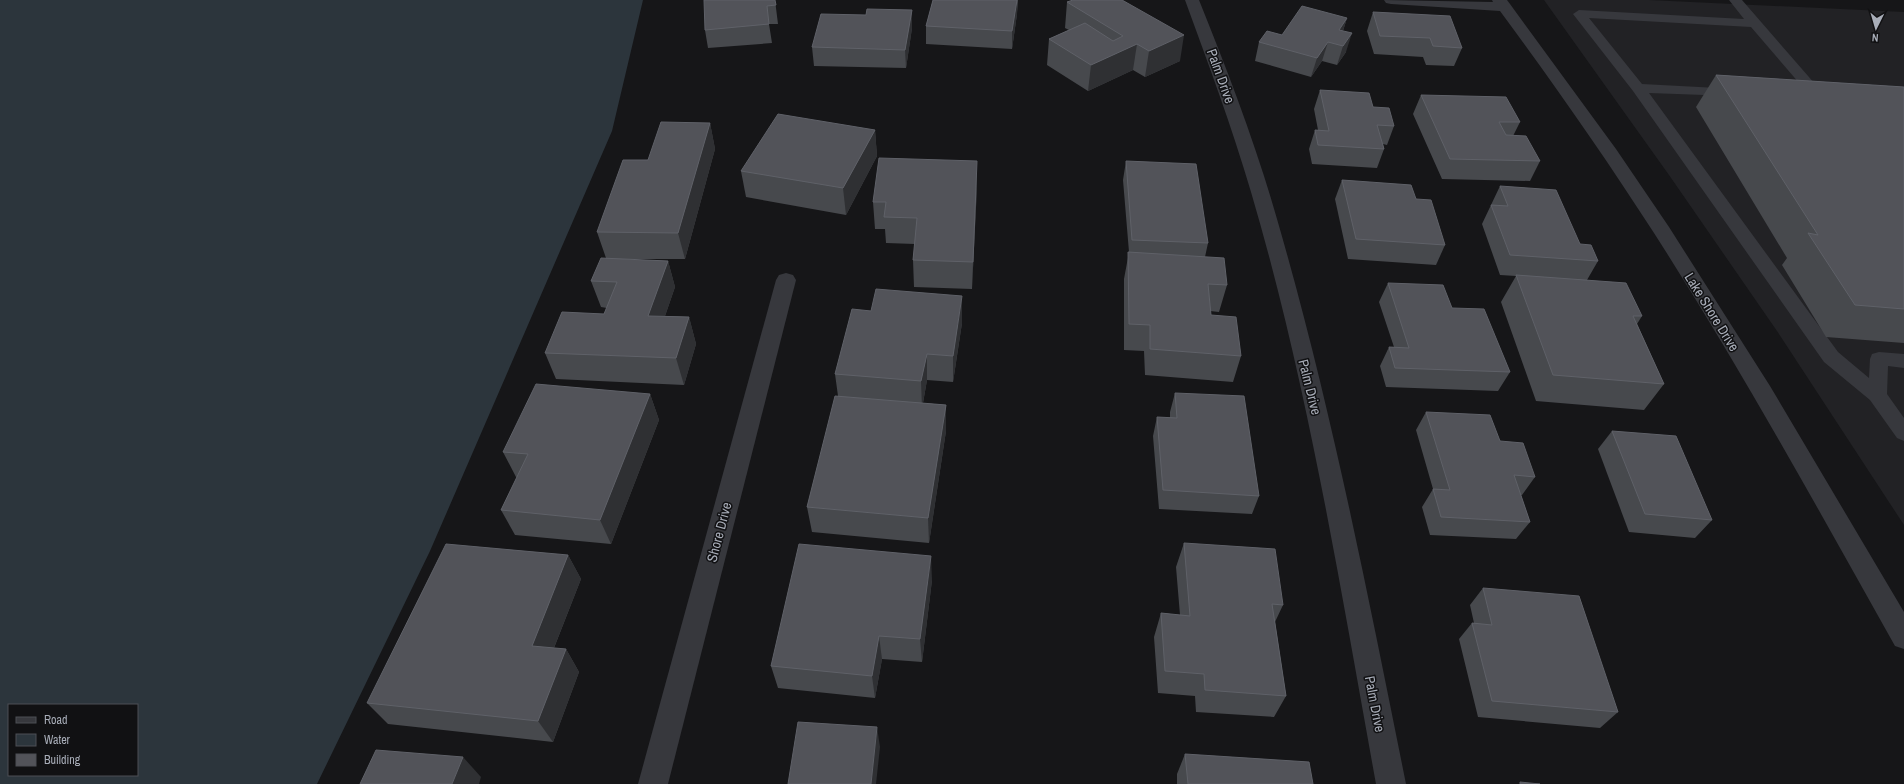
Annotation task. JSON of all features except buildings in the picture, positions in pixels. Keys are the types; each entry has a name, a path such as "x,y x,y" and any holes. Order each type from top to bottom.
{"street":[{"name":"Palm Drive","path":"1192,0 1227,90 1268,218 1310,385 1354,594 1391,784"},
{"path":"1391,0 1502,3"},
{"name":"Lake Shore Drive","path":"1502,3 1586,118 1681,260 1800,455 1904,637"},
{"name":"Shore Drive","path":"653,784 786,280"}],"lane":[{"path":"1735,0 1753,23 1817,95"},
{"path":"1753,23 1579,14 1638,88 1831,357 1877,395 1904,433"},
{"path":"1638,88 1747,93"},
{"path":"1801,95 1833,96"},
{"path":"1877,395 1879,359 1904,361"}],"shaded area":[{"path":"1544,0 1649,0 1904,12 1904,525 1777,331 1669,175"}],"water":[{"path":"0,0 643,0 612,131 430,551 317,784 0,784"}]}
